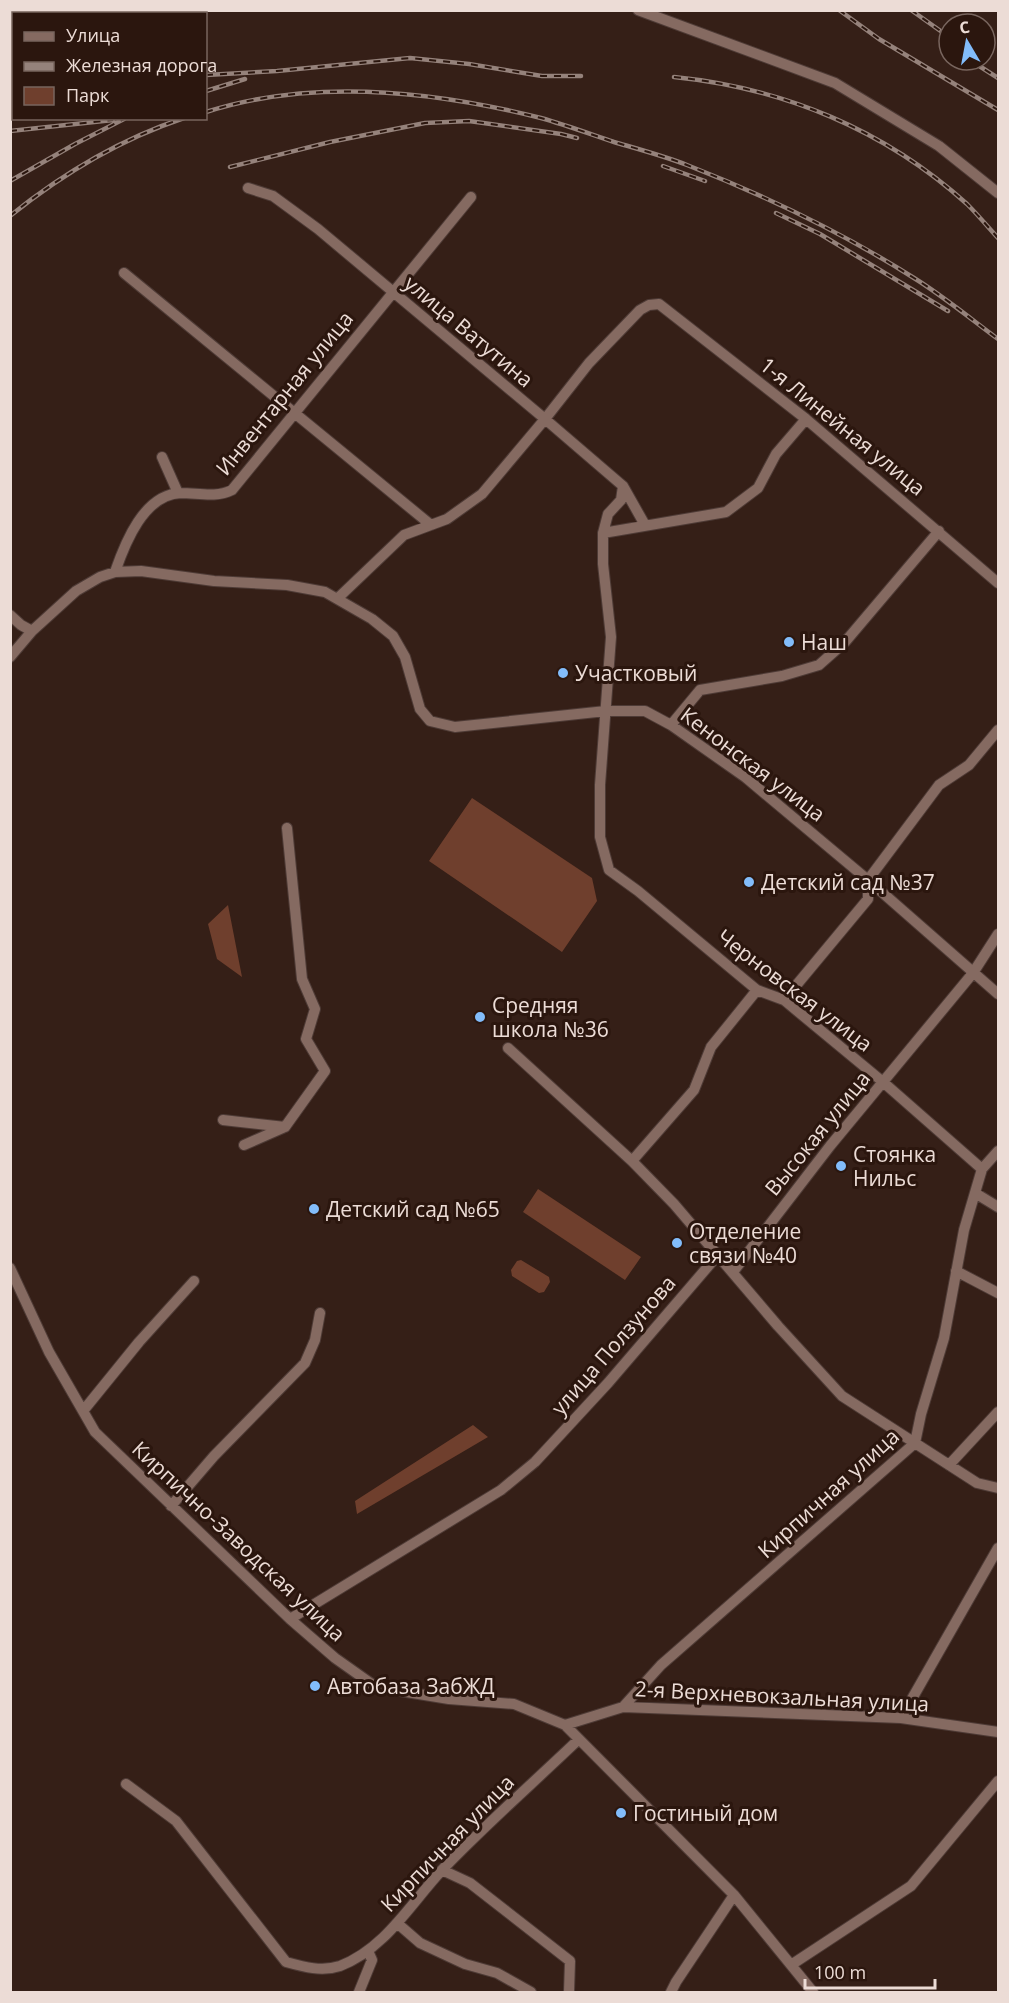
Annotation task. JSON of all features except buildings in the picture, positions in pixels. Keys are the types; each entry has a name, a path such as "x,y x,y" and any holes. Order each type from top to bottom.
{"street":[{"path":"638,10 835,83 939,146 999,193"},
{"name":"улица Ватутина","path":"248,188 273,196 318,229 545,419 623,486 645,525"},
{"name":"Инвентарная улица","path":"115,572 141,516 158,501 178,493 222,495 232,490 471,197"},
{"path":"123,273 431,525"},
{"name":"1-я Линейная улица","path":"545,419 589,363 640,310 649,305 659,304 806,419 999,583"},
{"path":"10,657 32,631 76,591 115,572 141,571 214,581 287,585 325,592 338,598 404,535 447,519 482,494 545,419"},
{"path":"623,486 621,500 608,514 603,533 726,512 758,489 776,454 806,419"},
{"path":"162,457 178,493"},
{"path":"671,725 700,690 782,676 819,665 845,642 939,531"},
{"name":"Черновская улица","path":"603,533 603,564 611,637 600,785 600,837 609,870 638,891 757,990 783,1000 883,1082 982,1169"},
{"name":"Кенонская улица","path":"338,598 372,619 393,636 405,657 420,709 430,721 455,727 467,727 606,711 645,711 671,725 745,777 999,994"},
{"path":"10,615 32,631"},
{"path":"783,1000 867,899 868,880 939,785 969,765 999,730"},
{"path":"244,1145 285,1127 325,1071 306,1039 315,1009 302,979 287,828"},
{"name":"Высокая улица","path":"733,1272 830,1146 973,973 999,934"},
{"path":"632,1161 694,1089 711,1047 757,990"},
{"path":"508,1048 632,1161 674,1204 778,1326 842,1396 977,1483 999,1488"},
{"path":"223,1120 285,1127"},
{"name":"Кирпичная улица","path":"623,1707 661,1665 915,1443 921,1414 944,1338 964,1230 982,1169 999,1151"},
{"path":"975,1193 999,1207"},
{"name":"улица Ползунова","path":"290,1619 501,1490 535,1462 608,1383 717,1256"},
{"name":"Кирпично-Заводская улица","path":"10,1268 49,1352 95,1432 290,1619 335,1658 376,1687 449,1699 514,1704 565,1725 734,1895 813,1992"},
{"path":"956,1271 999,1293"},
{"path":"83,1411 139,1342 194,1281"},
{"path":"171,1506 214,1456 304,1363 315,1340 320,1314"},
{"path":"949,1465 999,1412"},
{"path":"901,1718 999,1548"},
{"name":"2-я Верхневокзальная улица","path":"565,1725 623,1707 901,1718 999,1732"},
{"name":"Кирпичная улица","path":"126,1784 176,1821 286,1962 310,1969 339,1966 368,1951 397,1923 442,1870 578,1740"},
{"path":"791,1965 911,1886 999,1781"},
{"path":"442,1870 470,1883 570,1961 569,1992"},
{"path":"671,1992 734,1895"},
{"path":"397,1923 420,1943 465,1964 497,1973 528,1992"},
{"path":"359,1992 372,1960 368,1951"}],"green space":[{"path":"472,798 592,878 597,901 562,952 429,861"},
{"path":"228,905 242,977 217,959 208,924"},
{"path":"538,1189 641,1257 625,1280 523,1212"},
{"path":"521,1260 549,1277 550,1282 544,1292 539,1293 512,1276 511,1270 517,1261"},
{"path":"473,1425 488,1437 357,1514 355,1501"}],"railway":[{"path":"839,10 879,39 998,110"},
{"path":"911,10 937,28"},
{"path":"207,75 277,71 410,58 469,64 542,76 581,76"},
{"path":"989,72 998,78"},
{"path":"674,77 755,91 831,117 867,134 902,154 935,178 967,204 998,238"},
{"path":"207,91 245,79"},
{"path":"207,112 246,101 288,95 373,92 458,101 541,118 678,162 746,189 804,216 914,278 998,339"},
{"path":"10,131 113,120"},
{"path":"10,181 122,120"},
{"path":"10,216 50,186 93,159 138,136 179,120"},
{"path":"230,167 330,142 425,123 469,121 577,138"},
{"path":"663,166 705,181"},
{"path":"776,213 820,234 948,311"}],"place":[{"name":"Наш","path":"789,642"},
{"name":"Участковый","path":"563,673"},
{"name":"Детский сад №37","path":"749,882"},
{"name":"Средняя школа №36","path":"480,1017"},
{"name":"Стоянка Нильс","path":"841,1166"},
{"name":"Детский сад №65","path":"314,1209"},
{"name":"Отделение связи №40","path":"677,1243"},
{"name":"Автобаза ЗабЖД","path":"315,1686"},
{"name":"Гостиный дом","path":"621,1813"}]}
